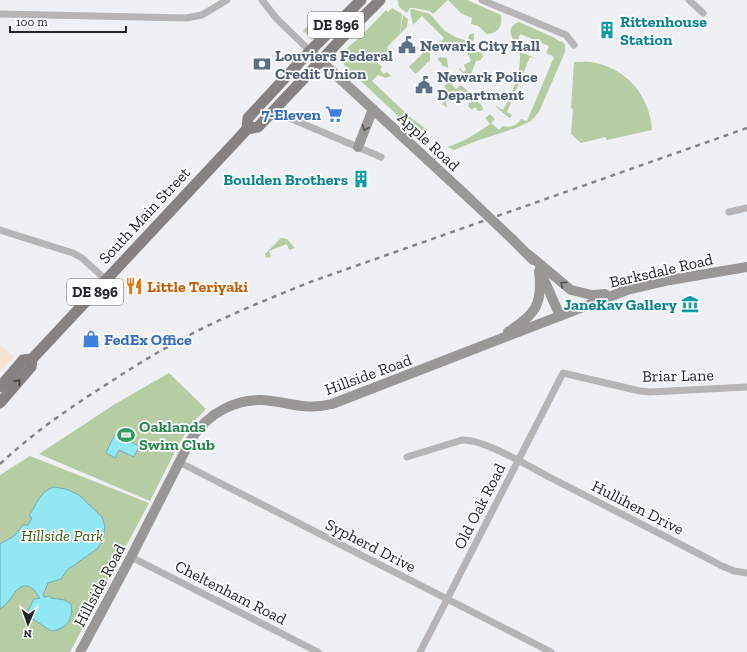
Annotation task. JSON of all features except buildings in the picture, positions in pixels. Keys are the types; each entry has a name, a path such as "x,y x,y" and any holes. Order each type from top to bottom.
{"main road":[{"name":"South Main Street","path":"247,129 248,118 310,51 361,0"},
{"name":"South Main Street","path":"0,403 31,368 32,359 247,129 258,127 380,0"},
{"name":"South Main Street","path":"0,387 23,360 32,359"}],"street":[{"path":"0,14 186,18 202,14 227,0"},
{"name":"Apple Road","path":"262,0 276,18 310,51 471,200 528,255 539,271 560,316"},
{"path":"482,0 566,35 574,44"},
{"path":"689,0 703,13"},
{"path":"358,147 373,109"},
{"path":"273,111 381,157"},
{"path":"729,212 747,208"},
{"path":"0,230 73,253 82,258 106,280"},
{"path":"528,255 571,290 592,295 627,290"},
{"name":"Barksdale Road","path":"560,316 627,290 670,280 747,267"},
{"path":"493,342 530,316 536,308 540,299 541,291 539,271"},
{"name":"Hillside Road","path":"80,652 131,557 192,436 218,412 231,406 262,400 306,407 319,407 332,404 560,316"},
{"name":"Briar Lane","path":"563,373 640,391 747,387"},
{"name":"Old Oak Road","path":"420,652 563,373"},
{"name":"Hullihen Drive","path":"407,457 462,440 478,442 722,566 734,571 747,573"},
{"name":"Sypherd Drive","path":"179,462 551,652"},
{"name":"Cheltenham Road","path":"131,557 318,652"}],"shaded area":[{"path":"0,345 14,357 0,372"}],"green space":[{"path":"398,0 448,0 433,14 430,11 413,8 410,8 407,13 399,7"},
{"path":"448,0 467,0 501,15 499,28 491,34 487,34 478,26 471,24 472,18 462,14"},
{"path":"392,8 402,14 400,34 387,47 393,54 390,57 385,52 376,61 382,67 380,70 384,74 387,72 391,76 386,78 378,75 372,81 411,118 429,131 412,133 398,116 345,66 341,58 344,51 386,10 388,12"},
{"path":"412,9 430,14 445,31 455,37 468,41 469,35 473,33 474,39 470,43 451,43 449,48 448,47 445,49 442,47 440,50 436,46 444,38 422,16 413,25 410,10"},
{"path":"328,11 333,15 326,22 321,18"},
{"path":"403,15 408,19 407,27 400,34"},
{"path":"319,19 324,24 315,34 309,35 303,31 308,25 311,27"},
{"path":"519,22 555,38 560,42 562,41 565,45 565,52 539,112 531,121 516,128 454,150 447,147 458,143 490,124 485,118 490,114 495,119 491,123 499,130 503,126 514,126 521,119 527,121 554,57 546,53 549,46 520,34 518,40 514,40 511,35 511,30 516,23"},
{"path":"500,42 505,43 505,47 498,47 498,52 491,51 491,47"},
{"path":"428,48 430,50 430,60 416,74 409,67"},
{"path":"516,50 537,59 530,57 507,112 512,115 509,118 496,106 503,110 516,82 520,53 514,53"},
{"path":"474,51 482,53 483,57 476,61 470,77 474,80 473,83 459,69 460,68 463,72 466,70 464,65 471,61 467,53"},
{"path":"440,57 447,58 448,68 441,65 442,64 437,59"},
{"path":"574,62 596,63 618,72 627,79 642,96 647,107 652,130 607,140 605,137 581,143 571,134"},
{"path":"444,70 449,70 449,76 455,81 452,85 456,89 461,85 468,91 465,94 460,90 446,102 447,108 442,104 448,98 445,94 448,91 444,87 447,83 443,79 446,76 442,72"},
{"path":"474,98 482,106 483,109 481,111 478,111 475,107 472,110 468,106"},
{"path":"281,238 287,239 295,248 289,250 287,244 269,251 271,257 266,258 265,254"},
{"name":"Oaklands Swim Club","path":"169,373 206,409 191,425 180,442 150,501 39,454 115,404"},
{"name":"Hillside Park","path":"30,456 149,503 70,652 0,652 0,475"}],"water":[{"path":"115,434 139,446 134,457 119,450 115,458 106,453"},
{"path":"54,487 66,489 79,495 102,517 105,527 103,540 97,549 67,570 61,579 48,583 43,595 44,597 49,596 51,598 65,600 71,604 72,610 70,619 65,626 51,631 33,619 25,617 34,599 40,598 33,589 28,586 22,586 0,609 0,544 14,536 24,524 27,526 32,518 29,516 39,498 49,489"}],"railway":[{"path":"0,464 41,429 100,388 167,347 227,317 313,281 747,128"}],"place":[{"name":"Rittenhouse Station","path":"607,30"},
{"name":"Newark City Hall","path":"407,45"},
{"name":"Louviers Federal Credit Union","path":"262,64"},
{"name":"Newark Police Department","path":"424,85"},
{"name":"7-Eleven","path":"334,114"},
{"name":"Boulden Brothers","path":"361,179"},
{"name":"Little Teriyaki","path":"134,286"},
{"name":"JaneKav Gallery","path":"690,304"},
{"name":"FedEx Office","path":"91,339"},
{"name":"Oaklands Swim Club","path":"126,435"}]}
